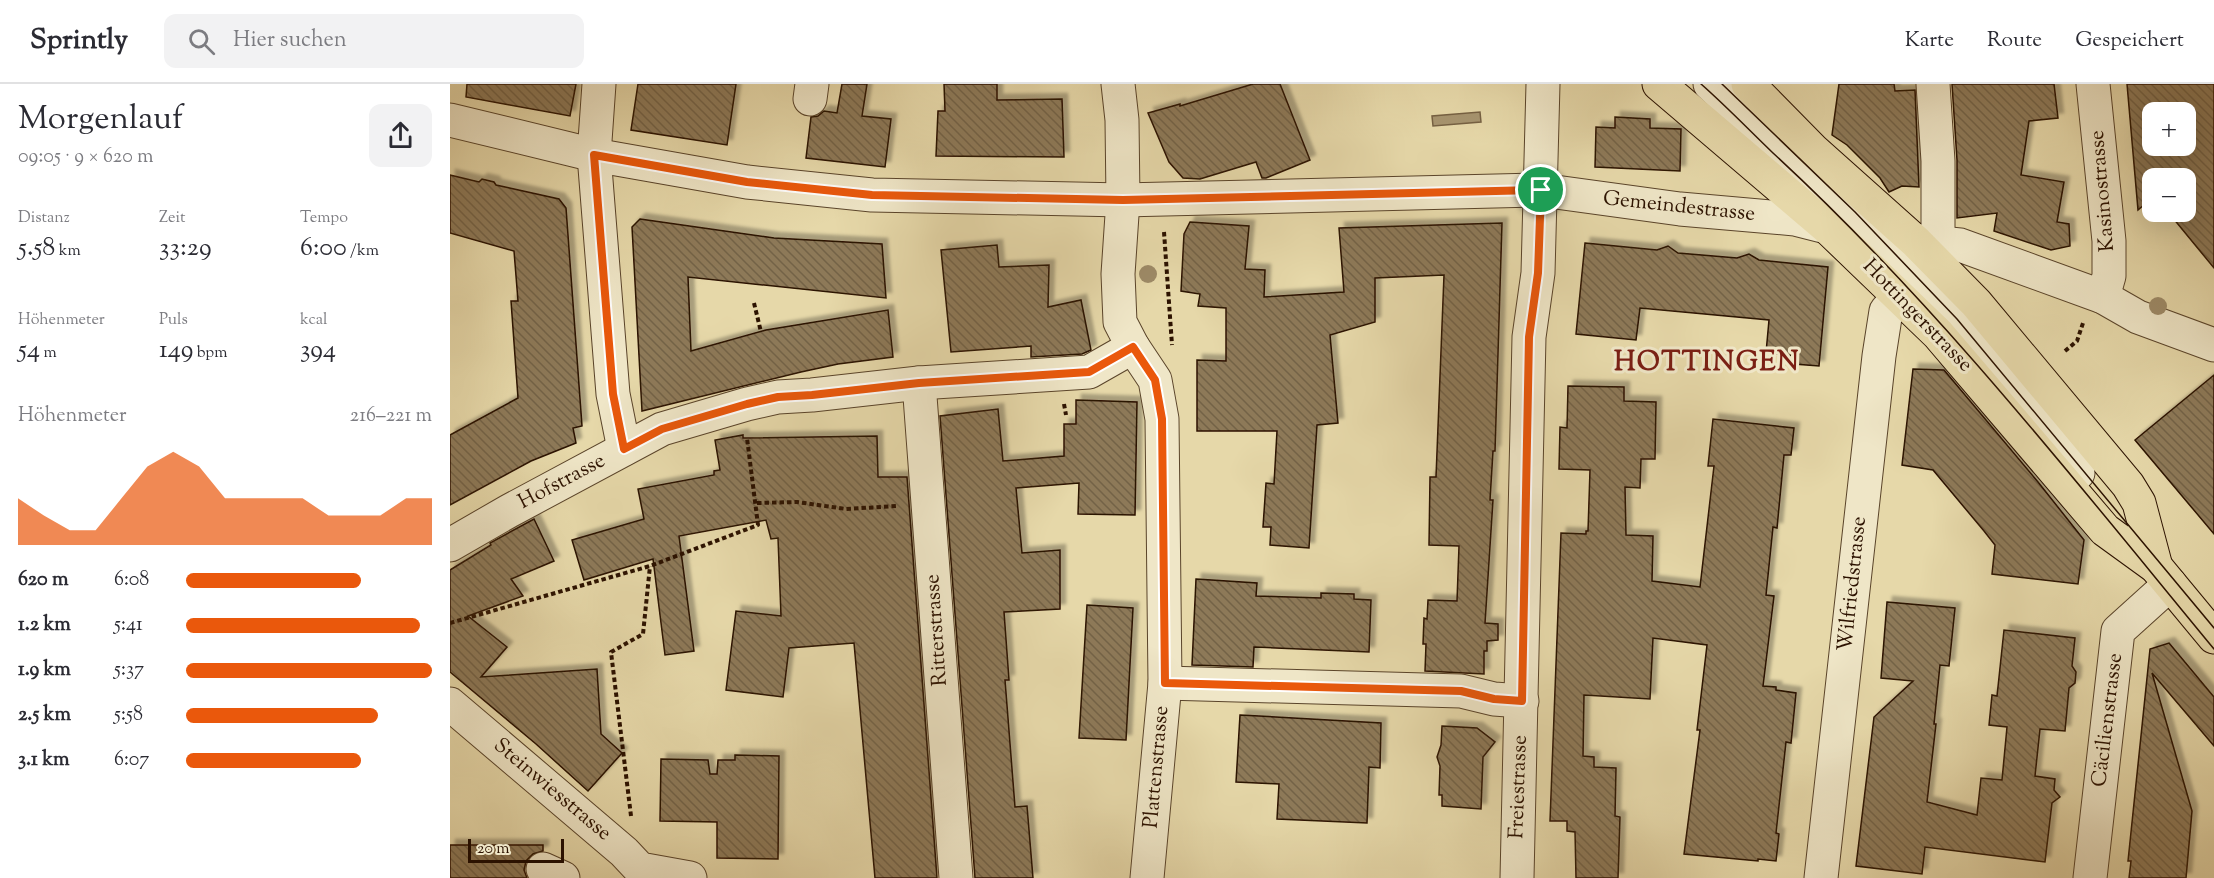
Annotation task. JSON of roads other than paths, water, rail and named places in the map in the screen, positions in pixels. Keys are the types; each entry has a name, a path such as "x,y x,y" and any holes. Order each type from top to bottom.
{"main road":[{"name":"Hottingerstrasse","path":"1659,84 1828,228 1899,296 1967,366 2105,530 2163,575 2214,637"},
{"name":"Hottingerstrasse","path":"1748,84 1813,150 1927,242 2128,485 2139,503 2163,575"}],"street":[{"path":"599,84 594,155 613,394 624,449"},
{"name":"Plattenstrasse","path":"1118,84 1122,120 1123,200 1118,274 1120,322 1155,380 1162,419 1165,683 1147,878"},
{"name":"Freiestrasse","path":"1517,878 1529,337 1538,273 1543,84"},
{"name":"Hottingerstrasse","path":"1710,84 1869,236 1953,323 2163,575"},
{"path":"1927,242 1938,160 1933,84"},
{"name":"Kasinostrasse","path":"2093,84 2109,241 2109,276 2095,305"},
{"name":"Gemeindestrasse","path":"450,120 594,155 747,182 872,195 1123,200 1541,190 1680,209 1795,219 1869,236 1960,246 1980,252 2095,305 2138,317 2214,345"},
{"name":"Wilfriedstrasse","path":"1821,878 1879,356 1886,311 1899,296"},
{"name":"Hofstrasse","path":"450,545 662,429 747,404 778,397 919,383 1089,372 1133,347"},
{"name":"Ritterstrasse","path":"919,383 956,878"},
{"name":"Cäcilienstrasse","path":"2090,878 2118,631 2163,575"},
{"path":"1165,683 1461,691 1494,699 1522,701"},
{"name":"Steinwiesstrasse","path":"450,704 624,852 638,874 690,878"}],"tram line":[{"path":"1701,84 1833,211 1947,331 2056,457 2214,649"},
{"path":"1722,84 1855,212 1957,319 2214,628"}],"district":[{"name":"HOTTINGEN","path":"1707,363"}]}
